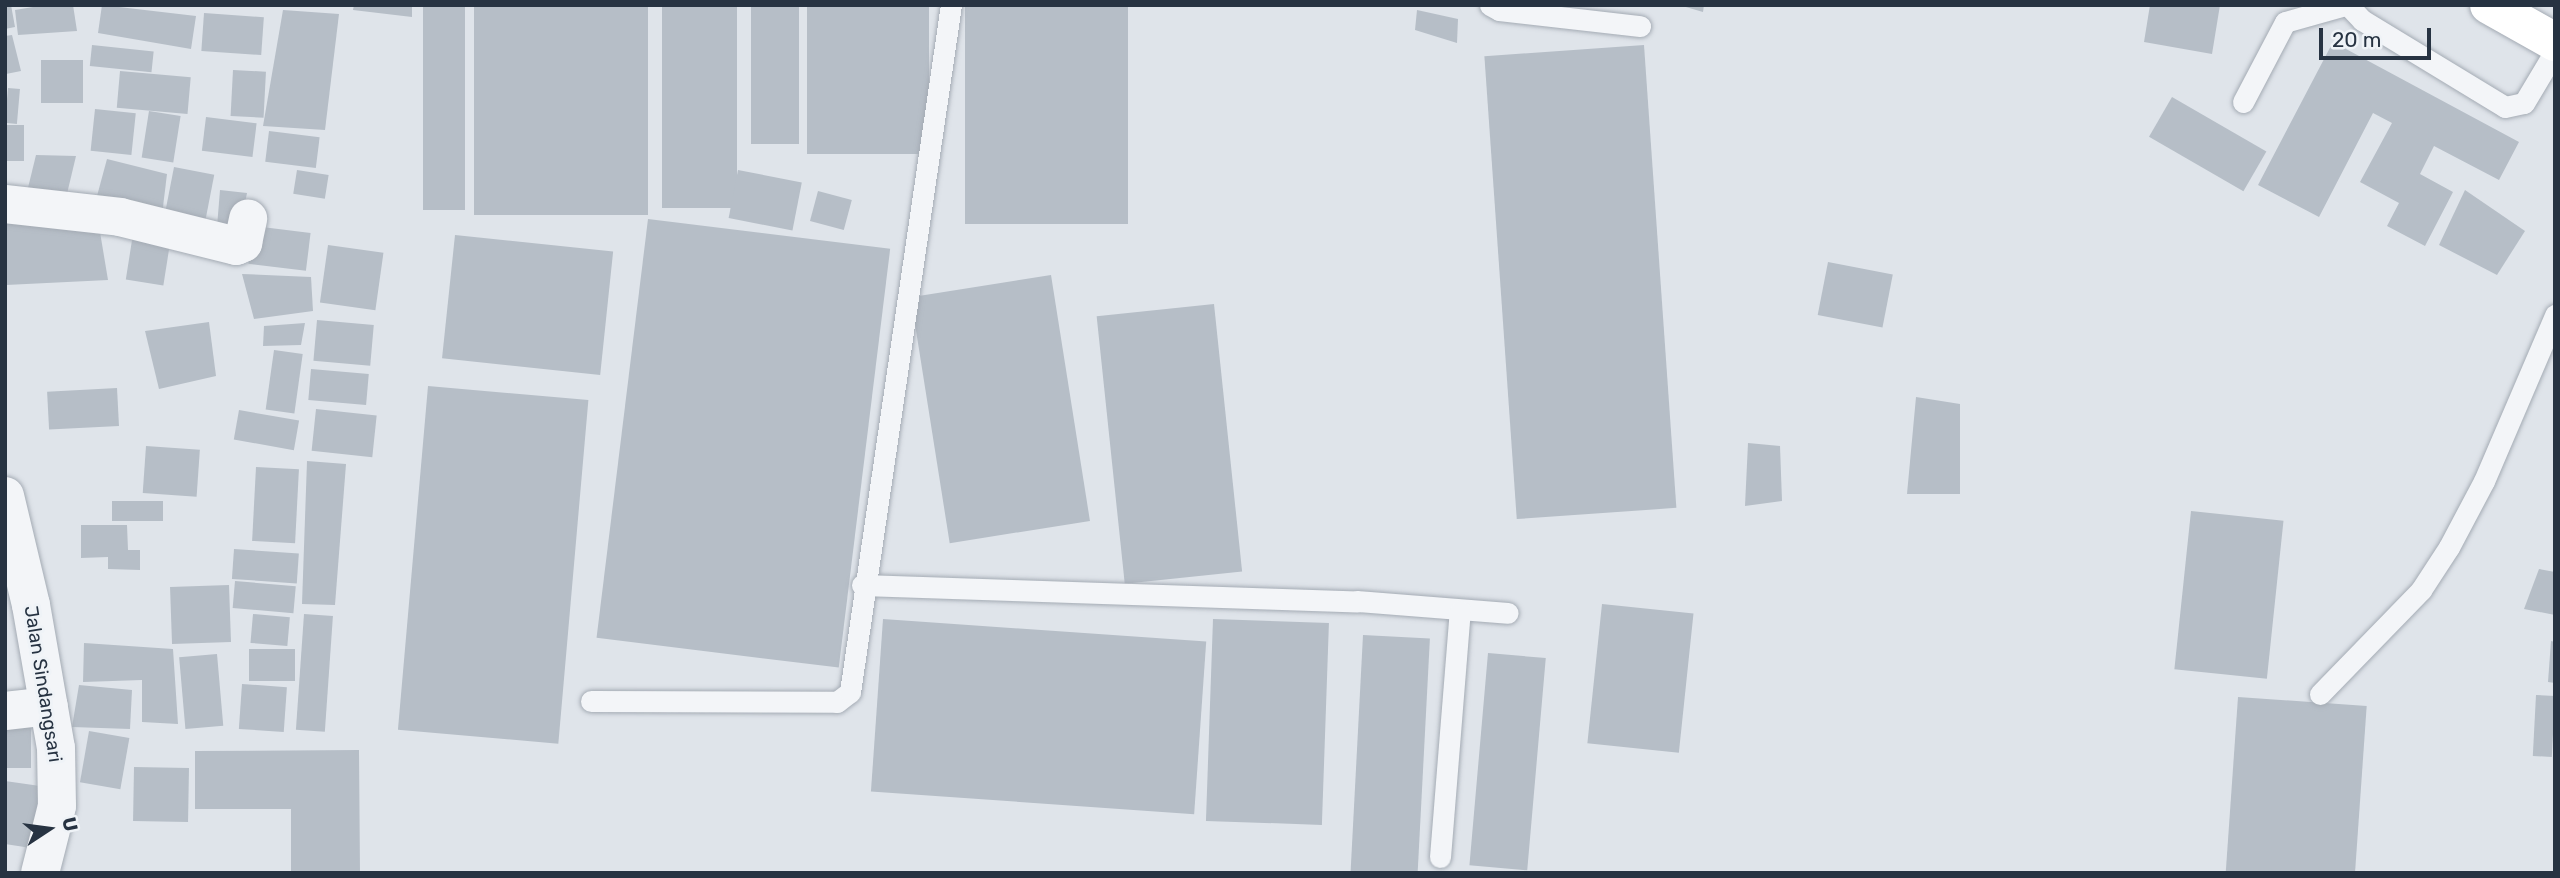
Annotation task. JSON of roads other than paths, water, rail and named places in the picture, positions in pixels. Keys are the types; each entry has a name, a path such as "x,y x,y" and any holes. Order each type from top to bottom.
{"main road":[{"path":"2489,5 2555,42"}],"street":[{"path":"5,204 120,217 236,246 243,243 248,219"},
{"name":"Jalan Sindangsari","path":"5,496 56,748 57,806 40,873"},
{"path":"5,711 49,706"}],"lane":[{"path":"591,701 843,700 849,692 862,585 951,5"},
{"path":"1490,5 1499,10 1640,26"},
{"path":"2244,102 2285,22 2346,5 2362,20 2505,107 2524,103 2555,51"},
{"path":"2320,694 2421,590 2449,547 2484,481 2555,315"},
{"path":"862,585 1357,601 1508,613"},
{"path":"1440,857 1460,611"}]}
